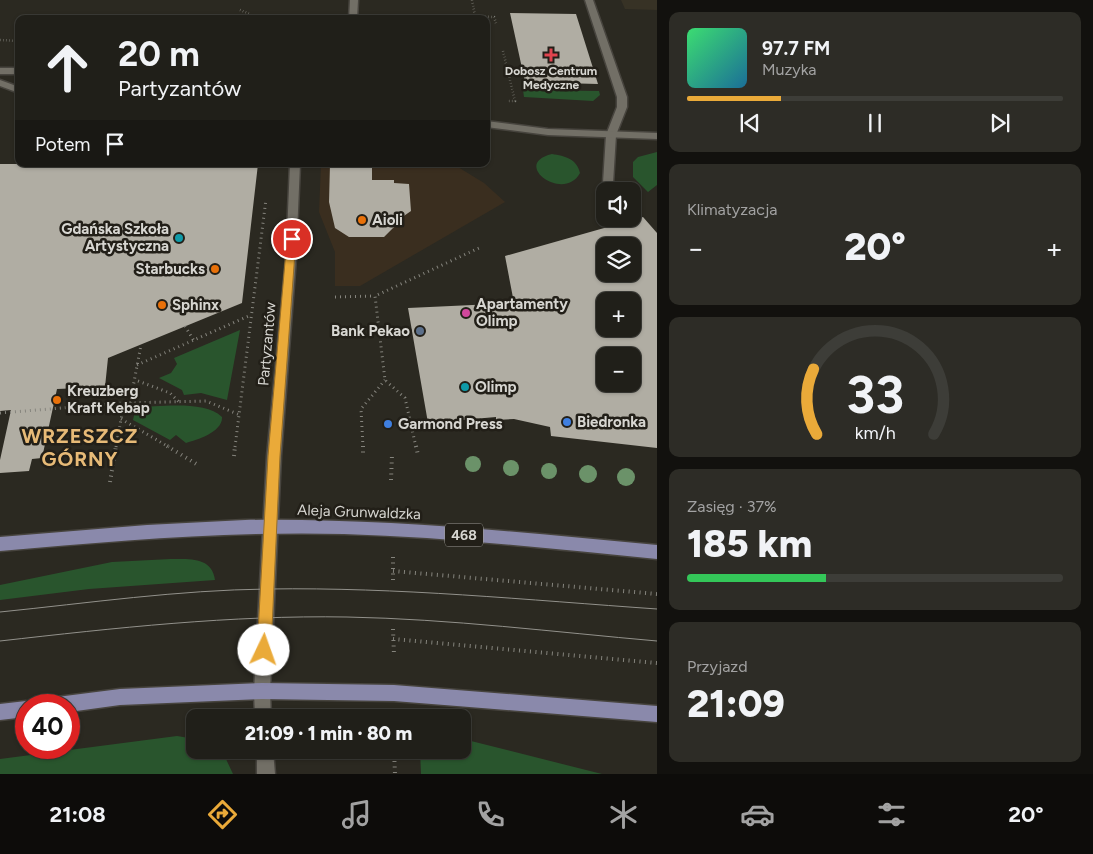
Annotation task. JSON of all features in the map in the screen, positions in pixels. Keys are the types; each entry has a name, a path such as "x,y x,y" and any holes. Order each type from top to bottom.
{"main road":[{"name":"Aleja Grunwaldzka","path":"0,544 150,531 270,527 392,529 657,552"},
{"path":"80,702 120,697 262,691 394,693 657,714"},
{"path":"0,712 15,710"}],"street":[{"path":"353,15 354,0"},
{"path":"589,0 622,96 622,107 611,135 608,182"},
{"path":"0,71 15,71"},
{"path":"0,83 15,89"},
{"path":"490,125 548,132 657,136"},
{"name":"Partyzantów","path":"263,709 270,527 291,258 295,167"},
{"path":"265,759 266,774"}],"path":[{"path":"472,0 475,15"},
{"path":"240,10 250,15"},
{"path":"490,17 494,17 496,23"},
{"path":"0,40 15,41"},
{"path":"503,51 515,101"},
{"path":"234,456 266,193"},
{"path":"335,297 375,296 480,248"},
{"path":"375,296 385,380 405,398 418,455"},
{"path":"137,365 251,315"},
{"path":"185,326 194,341"},
{"path":"130,403 141,345"},
{"path":"364,455 361,409 385,380"},
{"path":"138,381 170,393 179,402"},
{"path":"0,413 124,403 206,401 240,415"},
{"path":"110,482 124,403"},
{"path":"121,419 198,464"},
{"path":"392,455 392,480"},
{"path":"392,557 392,580"},
{"path":"392,570 657,594"},
{"path":"393,629 394,655"},
{"path":"393,639 657,663"},
{"path":"394,759 395,774"}],"shaded area":[{"path":"621,0 657,0 657,10 625,9"},
{"path":"321,167 458,167 484,183 505,202 360,286 335,286 335,252 319,212"}],"green space":[{"path":"523,90 599,91 600,95 593,101 524,97"},
{"path":"657,152 657,185 648,192 641,185 641,182 638,182 633,177 633,162 638,157"},
{"path":"552,154 566,157 573,161 580,173 572,181 563,184 553,183 544,178 538,172 536,165 540,159"},
{"path":"240,330 227,400 201,393 184,395 182,390 159,378 171,373 177,364 174,358"},
{"path":"194,406 205,408 222,417 221,422 214,431 186,443 176,435 170,440 133,420 136,407"},
{"path":"171,559 205,563 213,572 215,580 89,589 0,600 0,585 112,562"},
{"path":"177,736 186,738 186,759 226,759 233,774 0,774 0,759 15,757 15,759 80,759 80,749"},
{"path":"471,741 602,774 421,774 420,759 471,759"}],"building":[{"path":"510,13 576,14 598,84 525,82"},
{"path":"0,164 15,164 15,167 258,167 242,303 108,358 105,387 57,389 42,458 32,459 29,471 0,473 0,460 11,410 0,411"},
{"path":"330,167 372,167 372,180 394,180 394,183 409,184 411,211 398,220 384,237 349,237 335,228 329,202"},
{"path":"643,217 657,233 657,448 551,436 550,427 514,419 496,420 496,417 428,423 408,308 514,303 505,256 608,227 641,227 641,218"}],"tram line":[{"path":"0,612 167,594 268,589 414,592 657,609"},
{"path":"0,641 173,623 304,617 425,620 657,641"}],"place":[{"name":"Dobosz Centrum Medyczne","path":"551,55"},
{"name":"Aioli","path":"362,220"},
{"name":"Gdańska Szkoła Artystyczna","path":"179,238"},
{"name":"Starbucks","path":"215,269"},
{"name":"Sphinx","path":"162,305"},
{"name":"Apartamenty Olimp","path":"466,313"},
{"name":"Bank Pekao","path":"420,331"},
{"name":"Olimp","path":"465,387"},
{"name":"Kreuzberg Kraft Kebap","path":"57,400"},
{"name":"Biedronka","path":"567,422"},
{"name":"Garmond Press","path":"388,424"}],"district":[{"name":"WRZESZCZ GÓRNY","path":"80,448"}],"route":[{"path":"264,650 274,456 292,239"}]}
